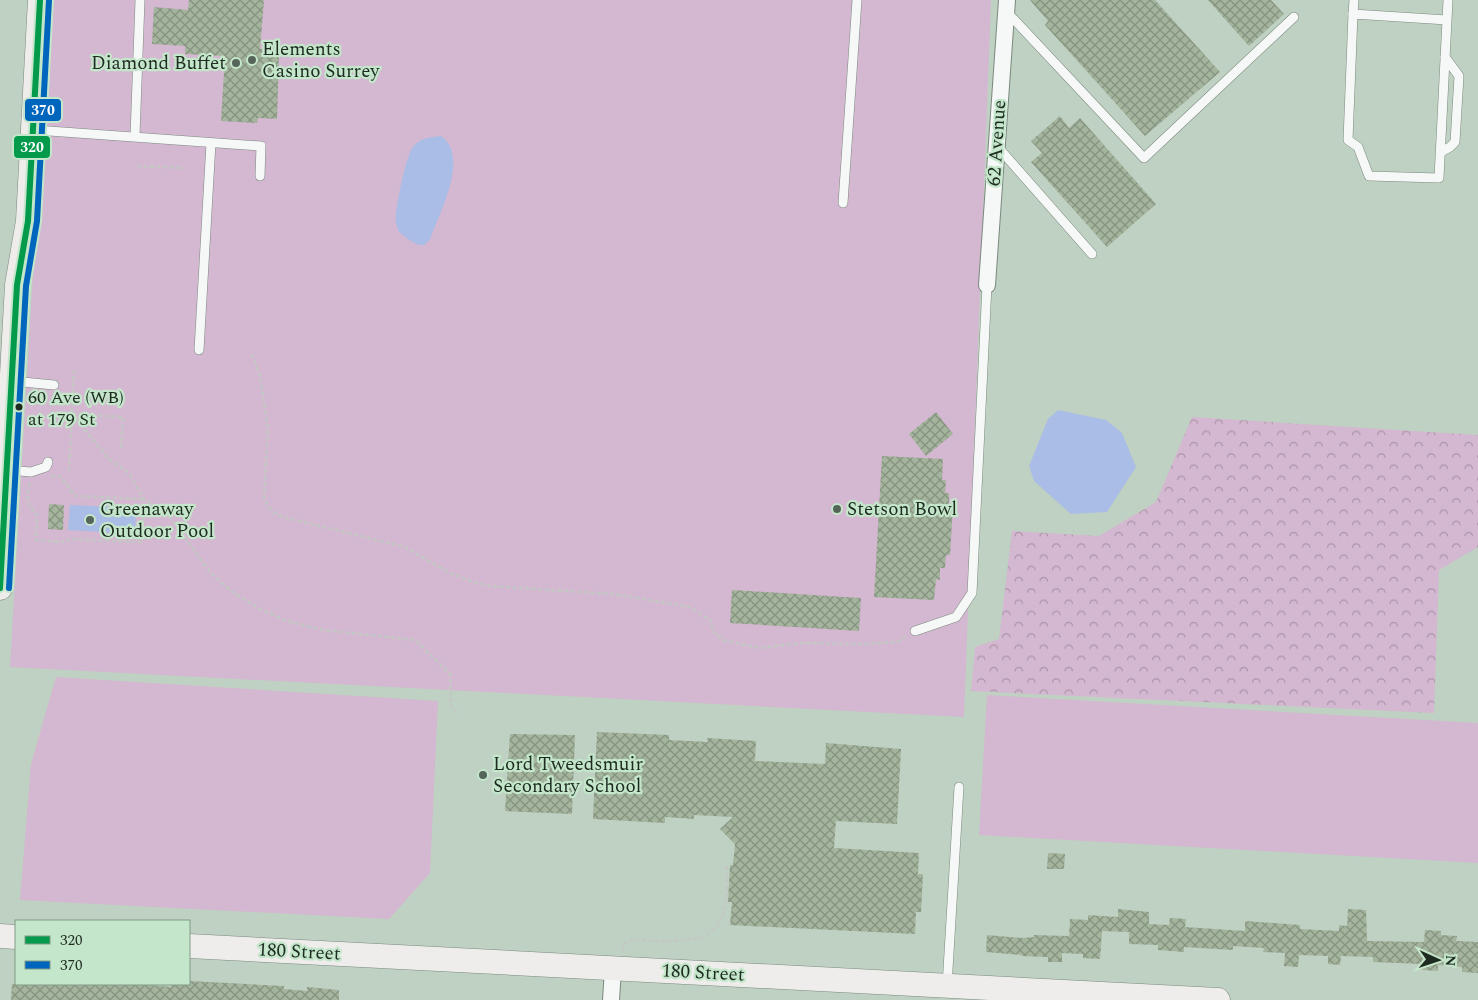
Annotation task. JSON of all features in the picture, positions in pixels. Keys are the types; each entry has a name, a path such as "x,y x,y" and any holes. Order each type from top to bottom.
{"street":[{"path":"0,588 3,470 12,381 17,285 13,220 25,0"},
{"path":"17,285 28,221 40,0"},
{"name":"62 Avenue","path":"987,285 1006,5"},
{"path":"0,936 15,937"},
{"name":"180 Street","path":"190,946 619,961 911,992 947,986 1218,1000"},
{"path":"611,1000 619,961"}],"lane":[{"path":"135,136 140,0"},
{"path":"843,203 857,0"},
{"path":"1354,0 1348,140 1358,148 1369,176 1440,178 1448,0"},
{"path":"1006,5 1144,158 1294,17"},
{"path":"1353,14 1447,20"},
{"path":"1441,152 1455,142 1459,76 1445,57"},
{"path":"32,130 135,136 164,141 261,146 260,176"},
{"path":"199,350 211,143"},
{"path":"997,146 1092,254"},
{"path":"915,631 956,617 972,593 987,285"},
{"path":"12,381 54,384"},
{"path":"3,470 33,471 46,467 48,462"},
{"path":"947,986 959,787"}],"path":[{"path":"137,166 184,168"},
{"path":"252,354 260,376 268,429 264,496 266,506 283,517 405,548 450,573 490,586 613,594 690,607 710,620 713,631 723,640 759,648 803,643 864,644 897,642 915,631"},
{"path":"69,470 74,371"},
{"path":"72,414 123,417 121,448"},
{"path":"72,414 109,459 129,473 144,499 168,515 211,573 231,591 258,608 287,621 323,630 415,640 450,674 451,705 456,714"},
{"path":"48,476 61,477 75,496 144,499"},
{"path":"31,482 28,500 29,506 37,515 36,540 63,542 69,538 142,542 144,499"},
{"path":"619,961 624,944 627,941 685,940 703,935 715,927 723,915 727,865"}],"green space":[{"path":"49,0 991,0 964,717 10,667"},
{"path":"1192,417 1478,435 1478,547 1439,570 1434,713 971,691 975,647 999,639 1012,531 1099,536 1156,502"},
{"path":"56,677 438,701 430,873 389,919 20,900 31,764"},
{"path":"987,695 1478,723 1478,863 979,835"}],"water":[{"path":"441,136 449,145 453,157 453,170 446,199 431,237 426,244 420,245 409,240 398,230 396,218 400,190 413,147 422,140"},
{"path":"1058,410 1106,420 1122,433 1136,467 1107,512 1071,514 1034,481 1029,466 1048,419"},
{"path":"70,505 136,508 135,534 68,530"}],"building":[{"name":"Elements Casino Surrey","path":"189,0 264,0 260,49 263,49 262,54 279,55 277,119 258,118 257,123 221,121 225,56 185,54 185,46 152,44 154,7 188,10"},
{"path":"1030,0 1155,0 1220,72 1145,136 1045,25 1048,21"},
{"path":"1208,0 1271,0 1284,14 1249,46"},
{"path":"1060,116 1069,128 1080,118 1156,204 1107,247 1031,162 1042,153 1031,141"},
{"path":"936,412 953,434 926,456 909,434"},
{"path":"882,456 943,459 942,480 946,480 945,493 949,493 949,505 953,506 950,555 946,555 945,568 940,568 940,580 936,579 934,600 874,597"},
{"path":"49,504 64,505 63,530 48,529"},
{"path":"732,590 861,598 859,631 730,623"},
{"path":"597,732 669,735 669,740 708,742 707,738 756,741 755,761 825,764 826,743 901,749 897,824 836,821 834,848 919,853 918,874 923,874 921,912 916,912 915,934 730,925 732,902 728,902 730,865 733,865 735,844 720,829 733,817 694,815 694,819 665,817 665,823 593,819"},
{"path":"510,734 575,735 572,814 505,811"},
{"path":"1048,853 1065,854 1064,869 1047,869"},
{"path":"1118,909 1149,912 1149,924 1169,925 1170,918 1186,919 1185,927 1245,931 1245,921 1300,925 1300,929 1339,931 1339,925 1347,926 1348,909 1366,910 1367,941 1424,942 1425,930 1441,931 1441,935 1457,936 1456,941 1478,942 1478,973 1462,972 1462,967 1438,965 1438,971 1422,970 1422,964 1373,962 1373,957 1341,956 1340,965 1328,964 1328,956 1299,955 1298,967 1284,966 1285,953 1263,952 1264,948 1233,946 1233,950 1184,947 1184,952 1158,950 1158,945 1129,944 1129,932 1102,931 1100,959 1083,958 1083,954 1062,953 1062,962 1048,962 1048,957 986,952 987,935 1022,938 1034,937 1034,935 1069,936 1070,919 1088,920 1088,915 1118,917"},
{"path":"190,981 284,986 284,989 307,991 307,987 339,990 339,1000 11,1000 12,984 150,985 171,987 171,985 190,985"}],"transit line":[{"name":"320","path":"0,588 17,285 28,221 40,0"},
{"name":"370","path":"9,588 26,286 37,221 49,0"}],"place":[{"name":"Elements Casino Surrey","path":"252,60"},
{"name":"Diamond Buffet","path":"236,63"},
{"name":"60 Ave (WB) at 179 St","path":"19,407"},
{"name":"Stetson Bowl","path":"837,509"},
{"name":"Greenaway Outdoor Pool","path":"90,520"},
{"name":"Lord Tweedsmuir Secondary School","path":"483,775"}]}
